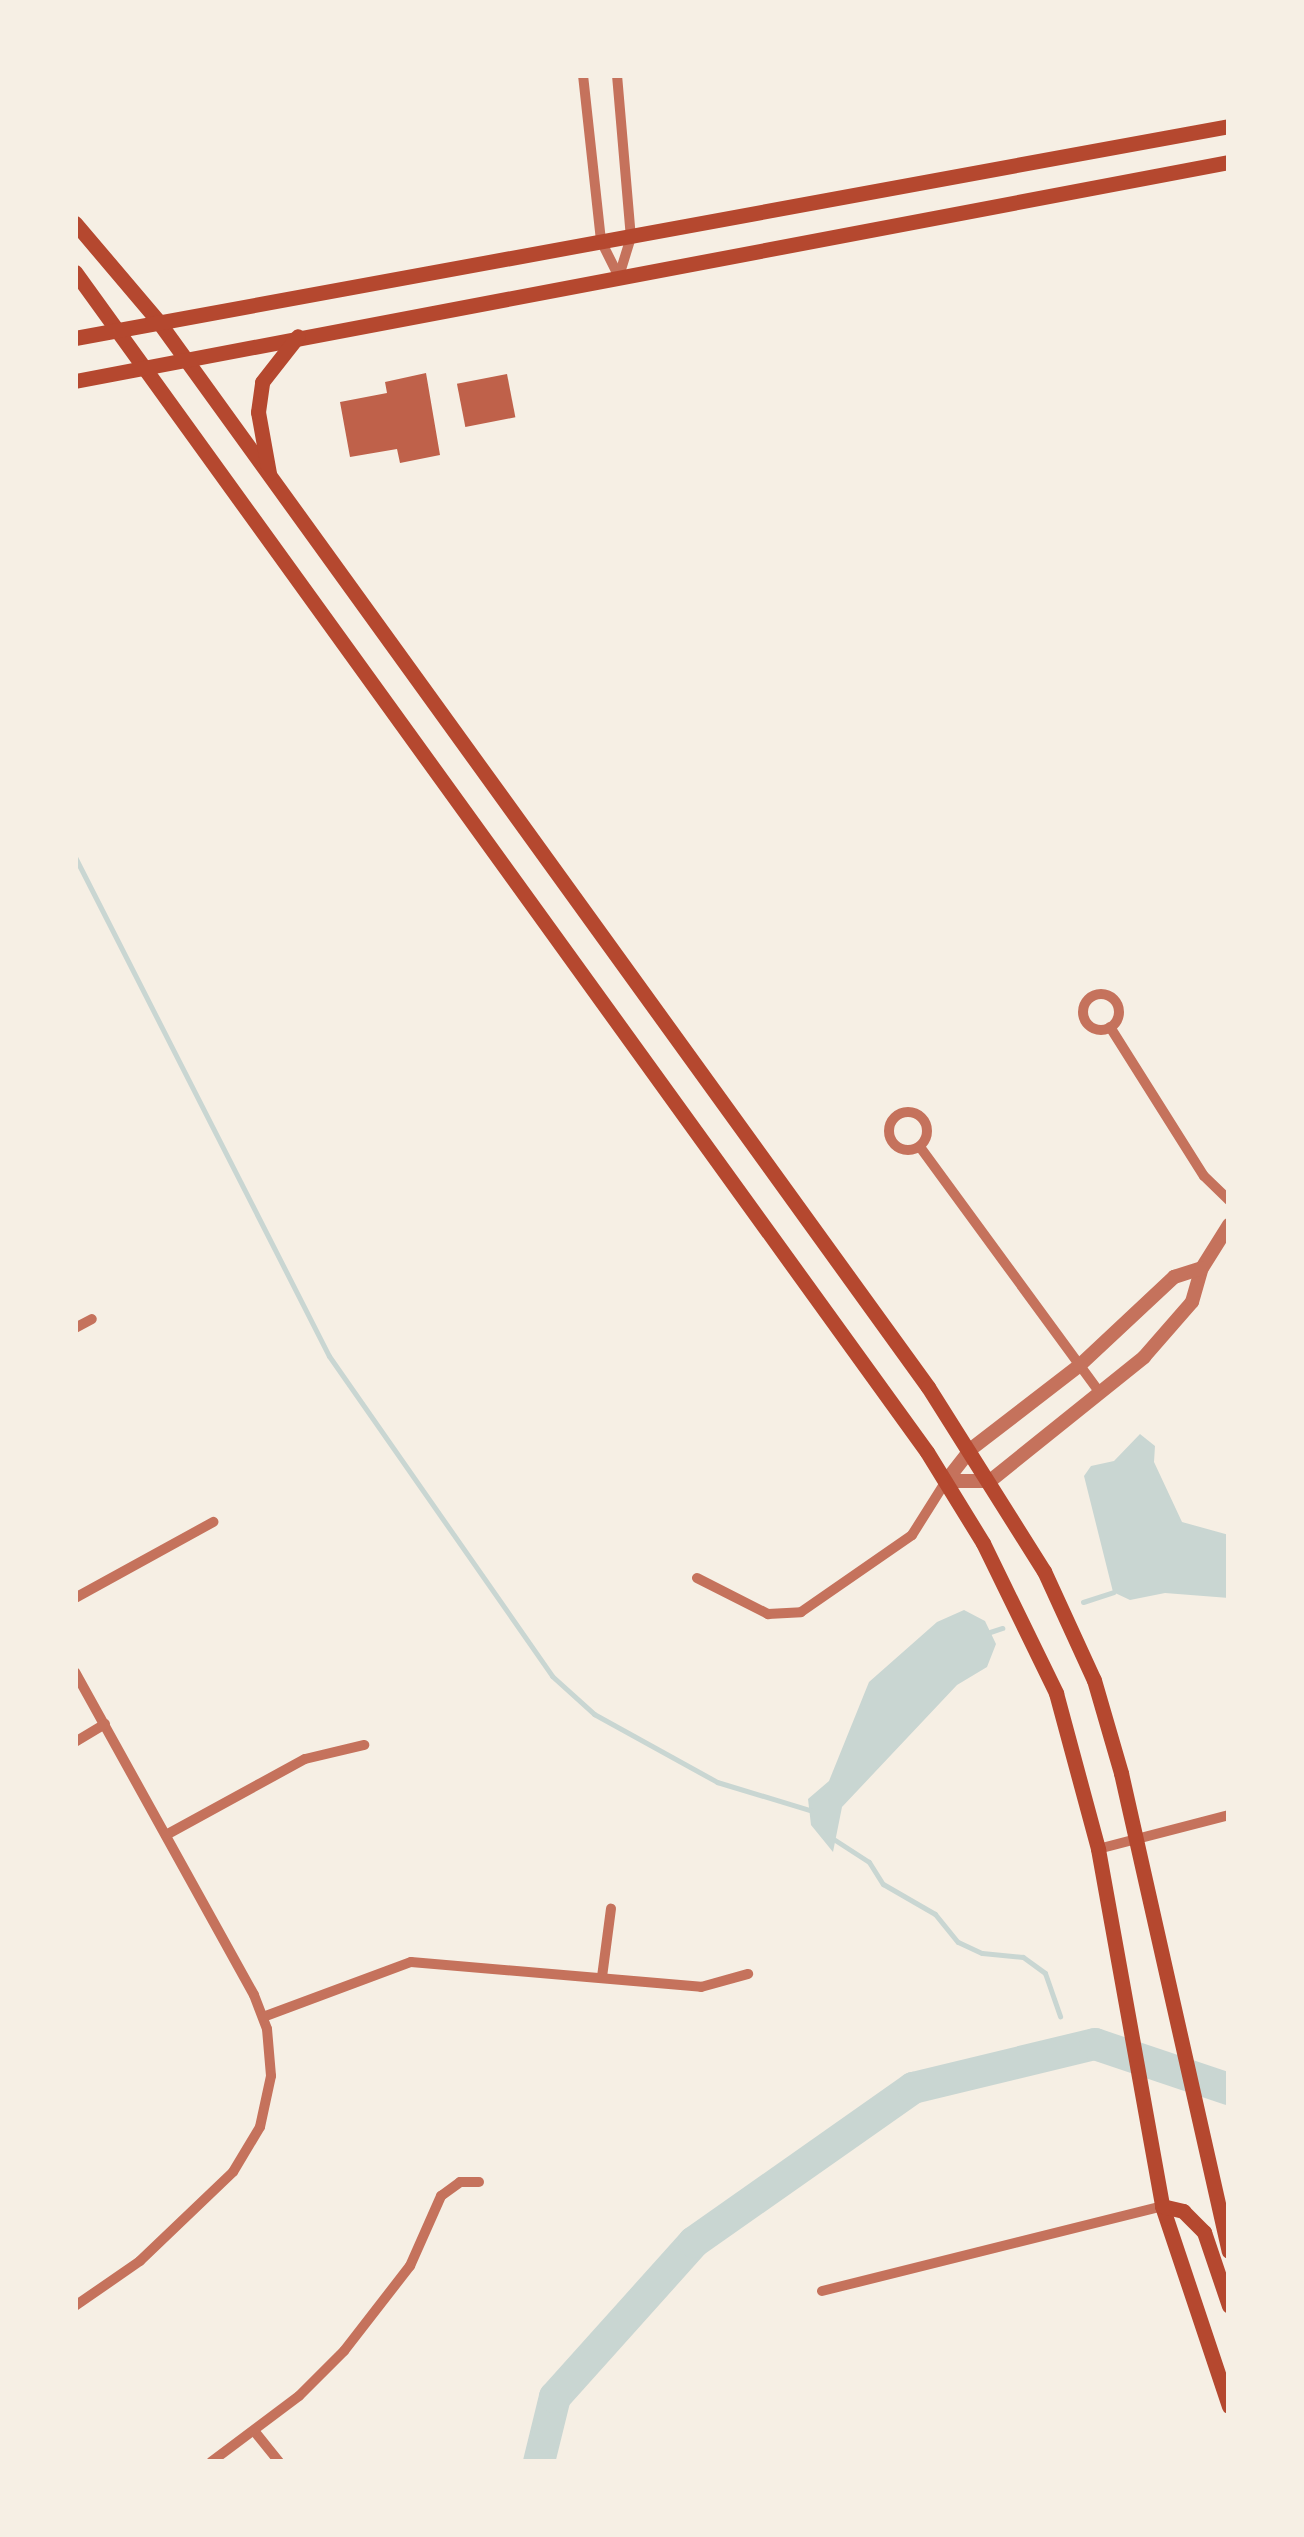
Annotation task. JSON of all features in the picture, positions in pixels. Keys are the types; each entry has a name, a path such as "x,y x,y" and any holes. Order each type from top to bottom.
{"main road":[{"path":"75,338 1229,126"},
{"path":"75,381 1229,162"},
{"path":"75,223 158,321 971,1449 1044,1571 1094,1680 1138,1839 1188,2088 1229,2251"},
{"path":"75,272 139,368 946,1481 1056,1694 1098,1848 1162,2206 1229,2406"},
{"path":"270,477 259,397 268,367 298,336"},
{"path":"1162,2206 1183,2211 1204,2232 1229,2306"}],"street":[{"path":"582,75 601,241 618,276"},
{"path":"617,75 630,237 618,276"},
{"path":"1110,1027 1204,1176 1229,1200"},
{"path":"920,1147 1100,1393"},
{"path":"946,1481 990,1481 1144,1357 1192,1302 1202,1268 1229,1225"},
{"path":"697,1578 768,1614 802,1612 912,1534 971,1449 1080,1365 1174,1276 1202,1268"},
{"path":"75,1328 92,1319"},
{"path":"75,1598 213,1522"},
{"path":"75,1672 263,2018 271,2076 248,2151 140,2260 75,2306"},
{"path":"75,1742 104,1724"},
{"path":"166,1836 305,1759 364,1745"},
{"path":"1098,1848 1229,1815"},
{"path":"602,1977 611,1909"},
{"path":"263,2018 411,1962 702,1987 748,1974"},
{"path":"210,2462 255,2432 310,2384 379,2310 449,2187 479,2182"},
{"path":"822,2291 1162,2206"},
{"path":"255,2432 279,2462"}],"shaded area":[{"path":"1140,1434 1155,1446 1154,1462 1182,1522 1229,1535 1229,1598 1165,1593 1130,1600 1113,1592 1084,1476 1091,1466 1114,1461"},
{"path":"964,1610 985,1621 996,1644 987,1667 957,1685 842,1807 833,1852 811,1825 808,1799 829,1781 869,1682 937,1622"}],"building":[{"path":"426,373 440,455 400,463 397,449 350,457 340,402 387,393 385,382"},
{"path":"507,374 515,417 465,427 457,384"}],"waterway":[{"path":"75,857 329,1356 552,1676 594,1714 717,1782 810,1810"},
{"path":"1083,1602 1113,1592"},
{"path":"990,1632 1002,1628"},
{"path":"835,1840 869,1862 883,1884 935,1914 958,1942 982,1953 1023,1957 1045,1973 1060,2016"},
{"path":"539,2462 555,2397 694,2242 913,2088 1095,2044 1229,2089"}]}
